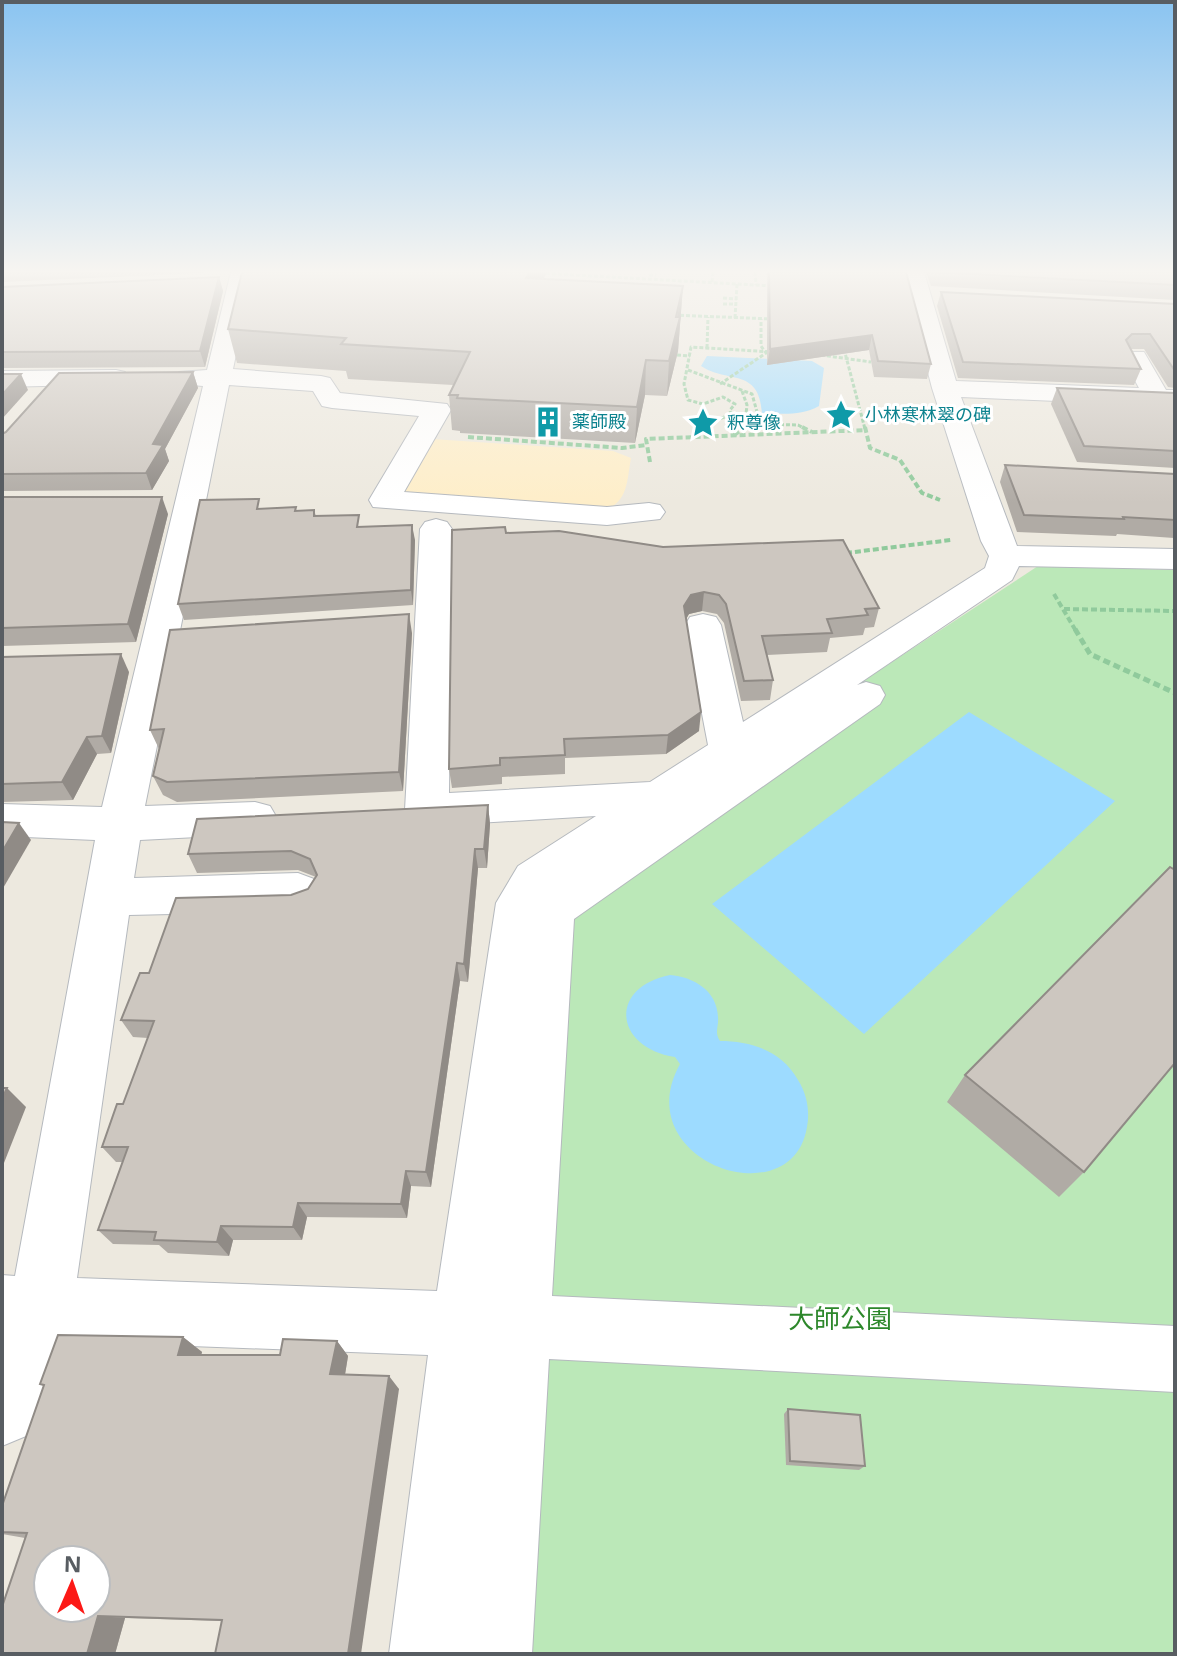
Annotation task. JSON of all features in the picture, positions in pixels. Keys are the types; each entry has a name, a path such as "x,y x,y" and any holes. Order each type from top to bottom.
{"street":[{"path":"2,1412 108,897 156,646 172,502 216,378 220,349"},
{"path":"937,349 945,388 972,468 969,505 997,541 1038,581"},
{"path":"1135,357 1166,398"},
{"path":"2,379 248,377 321,384 332,400 437,410 384,500 607,516 649,512"},
{"path":"29,410 56,379"},
{"path":"945,388 1166,398"},
{"path":"972,468 1003,470"},
{"path":"436,529 417,619 411,810 656,797"},
{"path":"493,1654 492,1325 520,903 534,879 729,748 1000,573 1038,581 1175,559"},
{"path":"428,1654 492,1325 551,910 1039,577 1038,581"},
{"path":"703,625 729,748"},
{"path":"2,820 120,824 299,816"},
{"path":"108,897 298,892"},
{"path":"22,1308 492,1325 1175,1359"}],"path":[{"path":"691,349 684,384 688,400 700,405 723,397 731,399 735,404 730,410 731,415 749,428"},
{"path":"719,349 764,354 783,349"},
{"path":"762,349 764,354"},
{"path":"844,349 870,448 900,460 922,493 969,505"},
{"path":"719,384 764,354"},
{"path":"677,355 690,356"},
{"path":"817,355 871,362"},
{"path":"688,370 752,394 759,419 730,437"},
{"path":"742,391 747,405 746,414 758,415"},
{"path":"715,420 731,415"},
{"path":"754,424 798,425 812,433"},
{"path":"650,462 646,439 866,430"},
{"path":"423,434 622,448 646,445"},
{"path":"1038,581 1175,611"},
{"path":"1038,581 1090,654 1175,693"}],"green space":[{"name":"大師公園","path":"1038,566 1175,570 1175,1654 468,1654 540,893"}],"sand":[{"path":"432,439 613,451 631,458 622,496 605,510 405,493 403,486"}],"water":[{"path":"707,356 812,361 824,368 819,406 798,413 762,413 755,389 740,379 701,366"},
{"path":"969,712 1115,801 864,1034 712,904"},
{"path":"670,975 695,982 708,992 717,1008 720,1041 743,1043 765,1050 783,1062 801,1085 807,1103 807,1127 795,1155 773,1170 746,1173 718,1166 692,1151 675,1128 669,1098 680,1064 675,1057 640,1042 630,1031 626,1018 628,1004 636,992 650,982"}],"building":[{"path":"2,349 200,349 200,351 2,352"},
{"path":"426,349 672,349 669,361 646,360 637,407 457,398 458,395 449,395 470,352"},
{"path":"875,349 927,349 931,364 878,361"},
{"path":"959,349 1131,349 1141,369 963,362"},
{"path":"1160,349 1175,349 1175,371"},
{"path":"193,372 153,444 163,445 146,473 2,474 2,434 59,373"},
{"path":"2,374 21,374 2,395"},
{"path":"1057,388 1175,393 1175,451 1084,446"},
{"path":"1005,465 1175,474 1175,520 1024,515"},
{"path":"2,497 162,497 128,624 2,628"},
{"path":"259,499 257,509 296,507 295,511 314,510 314,516 359,515 357,527 412,525 411,590 178,604 200,500"},
{"path":"505,527 506,533 559,531 663,547 843,540 879,608 865,609 868,615 827,619 832,633 762,636 773,680 744,681 726,604 719,595 704,592 691,595 684,606 701,712 668,735 564,739 565,755 500,758 500,765 449,769 452,530"},
{"path":"409,614 399,772 167,782 153,776 164,729 150,730 170,630"},
{"path":"121,654 102,736 87,737 62,782 2,784 2,657"},
{"path":"488,805 484,849 475,849 464,964 457,963 426,1172 406,1171 401,1204 298,1203 293,1227 221,1226 217,1242 154,1240 156,1232 98,1230 128,1147 102,1147 117,1104 123,1104 154,1021 121,1020 140,973 149,973 176,898 291,895 308,889 317,875 310,859 291,851 188,854 197,819"},
{"path":"2,822 19,823 2,852"},
{"path":"1170,867 1175,870 1175,1063 1084,1172 965,1075"},
{"path":"58,1335 183,1337 178,1355 280,1355 283,1339 337,1341 330,1374 389,1376 348,1654 215,1654 222,1620 112,1616 112,1544 32,1544 32,1624 96,1624 87,1654 2,1654 2,1607 27,1533 2,1532 2,1506 44,1385 40,1384"},
{"path":"788,1409 860,1415 865,1466 790,1461"}],"place":[{"name":"小林寒林翠の碑","path":"841,415"},
{"name":"薬師殿","path":"548,422"},
{"name":"釈尊像","path":"703,423"}]}
